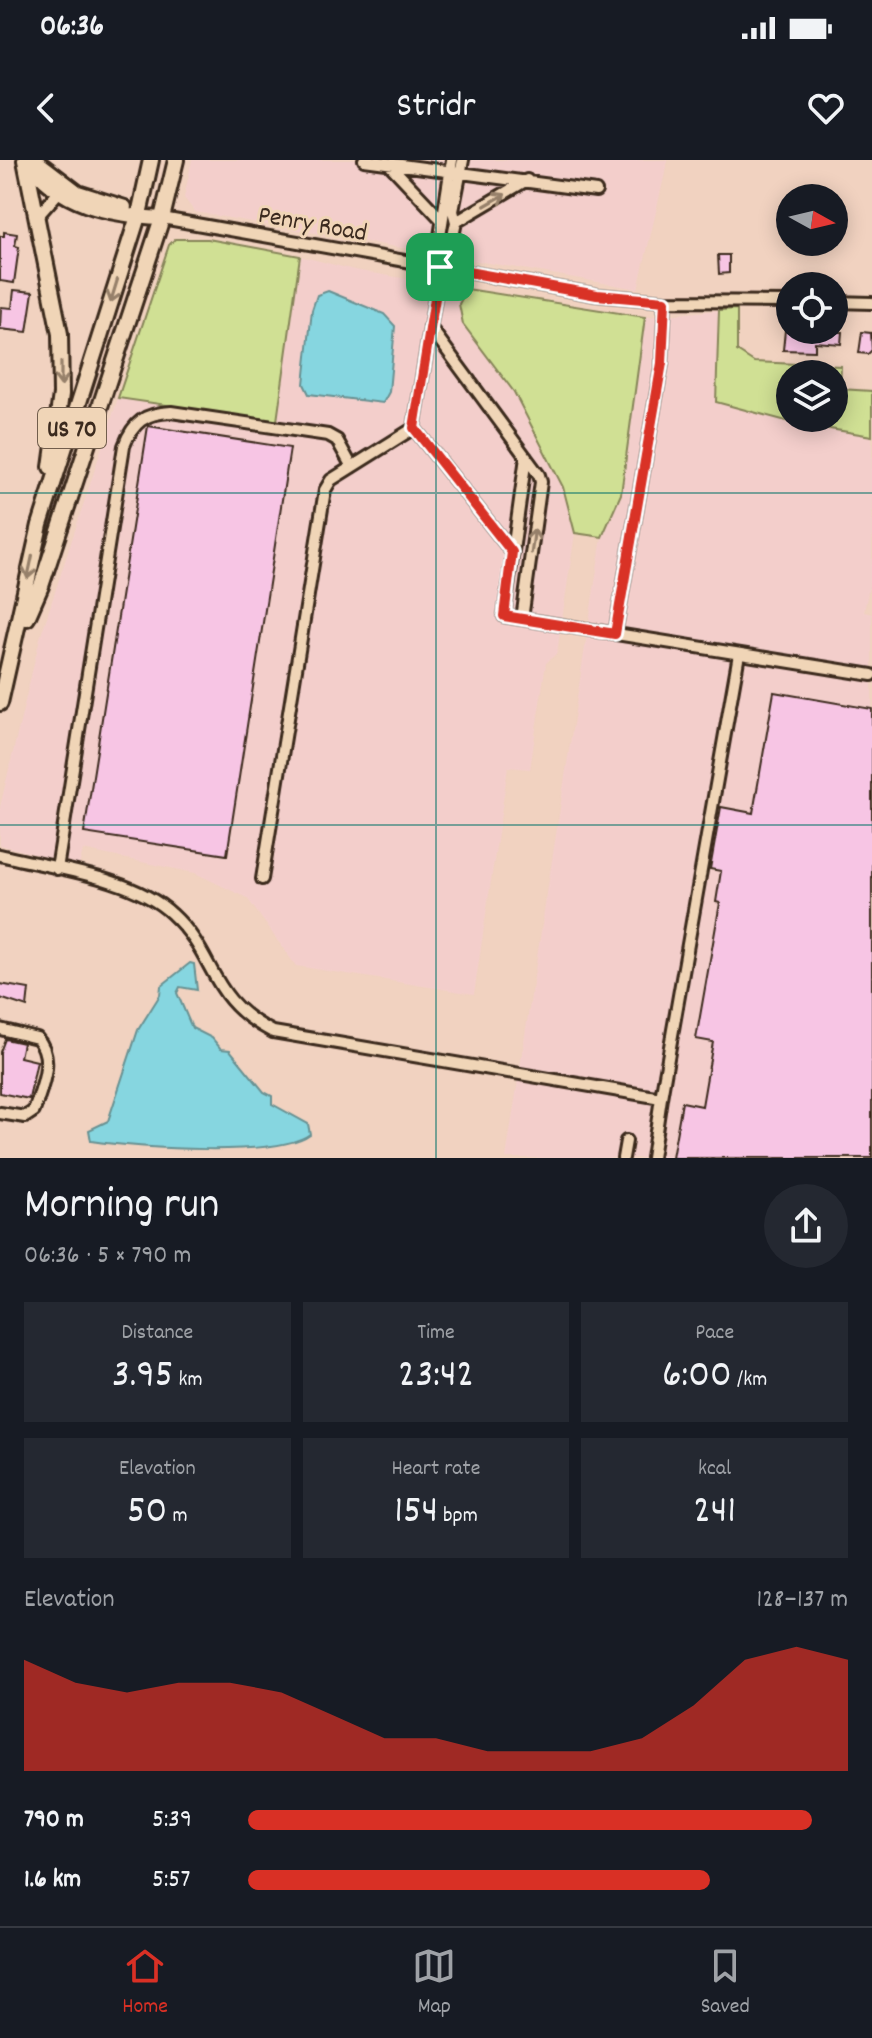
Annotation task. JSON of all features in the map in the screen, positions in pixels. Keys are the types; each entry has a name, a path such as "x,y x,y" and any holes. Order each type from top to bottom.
{"highway":[{"path":"26,160 57,314 62,374 56,438 40,525"},
{"name":"US 70","path":"0,703 17,641 40,525 139,214 151,160"},
{"name":"US 70","path":"17,641 41,586 162,218 176,160"}],"main road":[{"path":"26,160 58,193 89,207 162,218"},
{"path":"36,160 78,192 139,214"}],"street":[{"path":"364,160 454,168 596,191"},
{"path":"463,160 454,168 442,220 438,249 440,267 414,428 512,552"},
{"path":"389,164 442,220"},
{"path":"440,267 450,251 456,222 453,211 454,168"},
{"path":"456,222 527,180"},
{"path":"36,218 58,193"},
{"name":"Penry Road","path":"162,218 585,294 665,301 776,302"},
{"path":"615,634 662,363 665,301"},
{"path":"848,302 872,303"},
{"path":"430,327 541,482 522,619"},
{"path":"57,869 121,461 130,430 148,415 171,412 328,435 337,440 352,467"},
{"path":"262,879 321,503 331,480 414,428"},
{"path":"526,457 504,616 872,675"},
{"path":"652,1158 739,654"},
{"path":"0,855 122,886 161,904 192,937 223,994 246,1016 273,1032 661,1098"},
{"path":"0,1029 37,1038 47,1053 45,1075 34,1111 25,1117 0,1113"},
{"path":"623,1158 626,1141"}],"shaded area":[{"path":"192,160 668,160 638,289 195,212 184,198"},
{"path":"300,256 354,270 467,289 459,304 463,324 514,392 563,487 575,533 557,653 546,663 530,769 508,767 474,994 296,966 247,898 195,873 83,850 79,866 0,845 0,807 40,638 118,398 277,421"},
{"path":"719,310 717,402 776,418 776,432 848,432 872,436 872,571 864,612 872,614 872,1158 506,1158 602,537 621,494 645,317"}],"green space":[{"path":"175,239 208,239 300,256 277,421 118,398 169,245"},
{"path":"467,289 645,317 621,494 602,537 575,533 563,487 514,392 463,324 459,304"},
{"path":"737,309 737,351 754,362 776,363 776,418 716,402 719,310"},
{"path":"848,390 872,391 872,436 848,432"}],"water":[{"path":"328,291 384,314 395,326 389,392 383,403 309,394 304,384 312,310 317,295"},
{"path":"190,963 194,964 197,990 180,987 177,993 192,1028 212,1038 221,1049 230,1050 264,1092 272,1096 272,1104 308,1124 310,1134 294,1141 239,1149 172,1148 91,1141 89,1130 108,1121 138,1030 160,995 161,986"}],"building":[{"path":"4,232 17,234 15,246 19,247 14,283 0,281 0,236 4,236"},
{"path":"718,255 729,255 729,273 719,274"},
{"path":"14,290 33,292 27,332 0,329 1,307 12,308"},
{"path":"862,332 871,333 872,350 868,354 859,353"},
{"path":"784,344 815,344 815,351 783,350"},
{"path":"148,426 290,448 227,855 84,833"},
{"path":"774,692 872,709 872,1158 672,1158 682,1102 702,1106 713,1042 696,1039 720,903 716,902 721,871 710,869 721,807 753,813"},
{"path":"0,984 29,989 27,1007 0,998"},
{"path":"5,1039 23,1043 20,1057 37,1061 29,1099 0,1093 0,1052"}],"route":[{"path":"440,267 561,290 665,301 662,363 615,634 504,616 512,552 414,428 440,267"}]}
